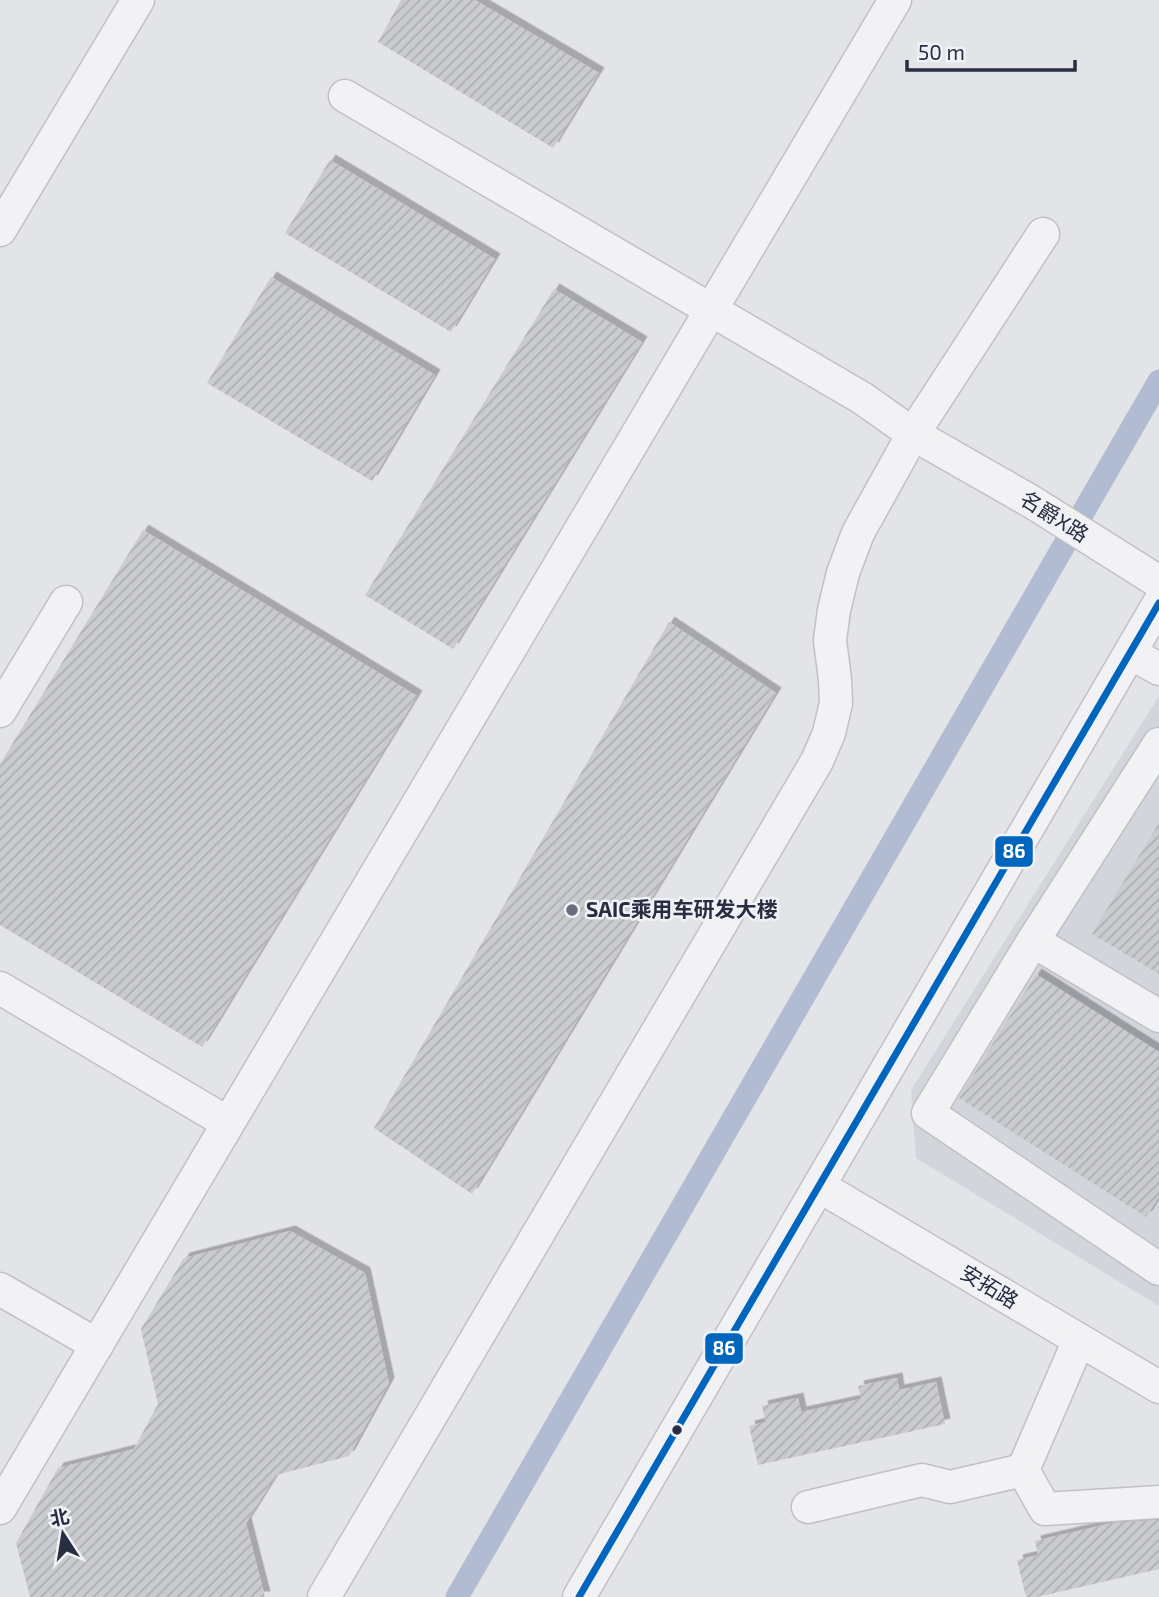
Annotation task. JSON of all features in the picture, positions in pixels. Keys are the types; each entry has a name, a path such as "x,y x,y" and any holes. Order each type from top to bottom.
{"street":[{"path":"0,230 138,0"},
{"path":"0,1508 895,0"},
{"name":"名爵X路","path":"345,96 862,398 913,434 1032,502 1146,574"},
{"path":"324,1597 817,761 829,733 836,704 830,640 834,610 843,573 858,533 913,434 1043,234"},
{"path":"0,711 65,602"},
{"path":"579,1597 1159,603"},
{"path":"1130,653 1159,669"},
{"path":"1154,1256 928,1113 1033,941 1159,744"},
{"path":"1033,941 1159,1016"},
{"path":"0,988 228,1123"},
{"name":"安拓路","path":"819,1186 1159,1387"},
{"path":"0,1289 97,1345"},
{"path":"1023,1470 1079,1340"},
{"path":"1023,1470 1045,1509 1159,1502"},
{"path":"808,1507 922,1480 950,1487 1023,1470"}],"shaded area":[{"path":"1159,696 1159,1306 916,1158 911,1090"}],"building":[{"path":"401,0 475,0 599,73 553,148 378,42"},
{"path":"330,160 495,259 451,332 285,233"},
{"path":"271,277 435,375 372,481 207,383"},
{"path":"554,289 642,342 453,649 365,595"},
{"path":"143,530 417,696 202,1047 0,925 0,764"},
{"name":"SAIC乘用车研发大楼","path":"669,622 776,693 472,1194 374,1128"},
{"path":"1159,823 1159,974 1092,934"},
{"path":"1036,974 1159,1052 1159,1197 1146,1217 959,1098"},
{"path":"290,1231 365,1273 389,1383 349,1456 276,1475 246,1523 265,1597 30,1597 16,1543 58,1468 134,1449 158,1404 141,1329 184,1258"},
{"path":"897,1378 899,1390 936,1382 945,1424 758,1465 749,1426 766,1422 762,1406 798,1398 801,1412 861,1399 858,1386"},
{"path":"1159,1520 1159,1569 1037,1597 1026,1597 1017,1560 1038,1555 1035,1541 1112,1523"}],"waterway":[{"path":"457,1597 1159,381"}],"transit line":[{"name":"86","path":"579,1597 1159,603"}],"place":[{"name":"SAIC乘用车研发大楼","path":"572,910"}]}
